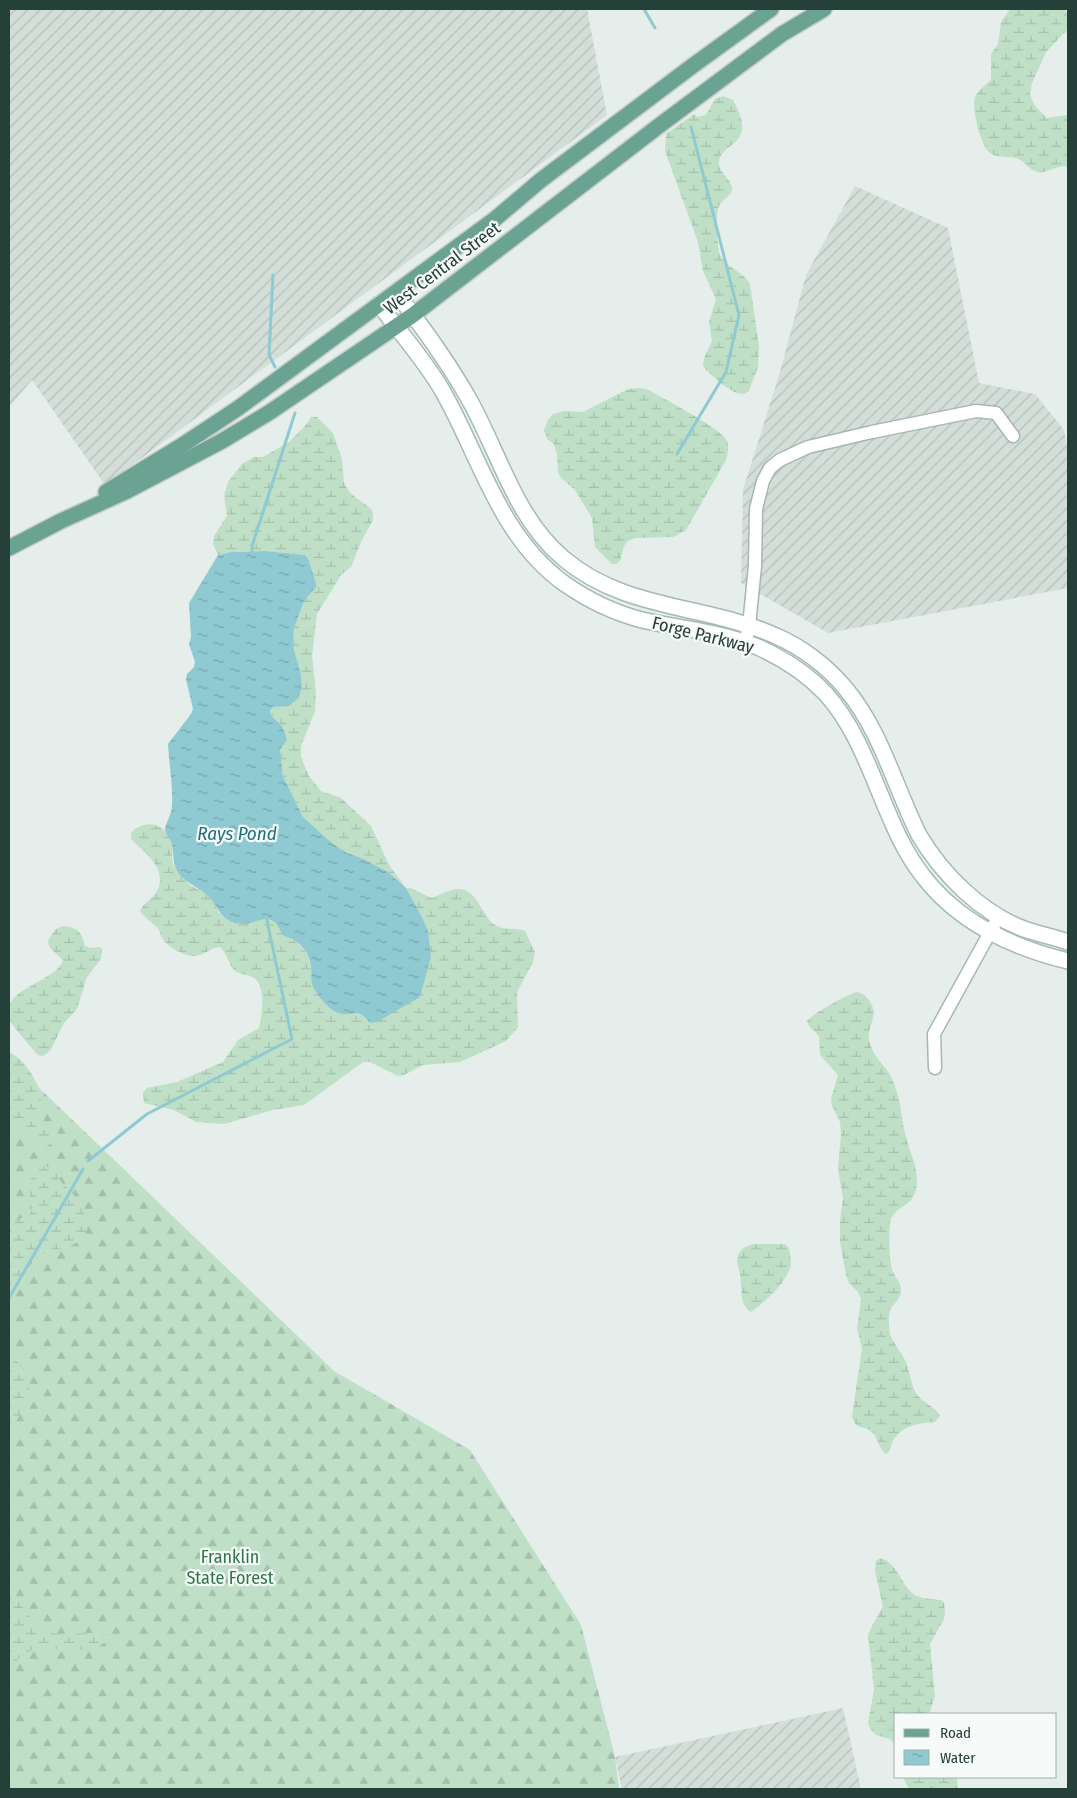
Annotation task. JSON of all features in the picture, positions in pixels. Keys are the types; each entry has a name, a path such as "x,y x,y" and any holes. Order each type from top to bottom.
{"main road":[{"name":"West Central Street","path":"61,521 221,420 495,219 541,180 675,78 771,9"},
{"name":"West Central Street","path":"9,548 61,521 126,492 222,441 270,412 413,315 660,124 782,34 824,9"}],"street":[{"name":"Forge Parkway","path":"396,292 448,364 470,402 513,493 536,530 554,550 581,572 617,591 636,598 749,626 777,636 811,656 844,686 868,720 909,816 930,853 957,884 988,910 999,916 1022,928 1068,942"},
{"name":"Forge Parkway","path":"379,304 420,356 441,388 507,522 531,554 564,583 599,605 639,619 721,636 745,643 759,648 795,668 825,693 839,710 859,745 900,840 923,876 952,907 990,932 1023,948 1068,961"},
{"path":"745,643 749,626 755,566 756,509 763,481 770,468 780,460 808,447 976,411 996,413 1013,436"},
{"path":"935,1068 934,1034 999,916"}],"shaded area":[{"path":"9,9 587,9 607,115 105,485 32,380 9,407"},
{"path":"855,186 948,228 979,383 1035,394 1064,430 1068,452 1068,588 828,633 741,583 743,490 780,372 806,275"},
{"path":"843,1708 861,1789 622,1789 615,1757"}],"green space":[{"path":"1010,9 1064,9 1068,14 1068,29 1046,52 1032,83 1030,94 1035,106 1047,118 1068,115 1068,167 1064,166 1043,172 1035,171 1019,159 998,156 989,152 980,134 974,109 975,97 991,80 991,54 998,44 1001,22"},
{"path":"723,96 733,100 741,117 742,128 738,139 722,153 719,161 720,169 731,184 732,191 720,204 718,210 718,245 723,259 750,284 759,346 758,367 749,391 744,394 736,393 723,385 703,365 704,358 712,341 709,322 716,299 703,271 698,242 665,151 666,134 694,114 698,117 706,115 715,99"},
{"path":"641,388 649,390 691,414 723,435 727,441 728,450 726,460 686,530 673,537 635,538 628,541 624,546 620,561 612,564 595,547 592,518 575,490 561,478 558,472 557,453 553,443 547,439 544,430 553,414 564,411 583,412 628,389"},
{"path":"311,417 317,417 333,433 342,459 344,483 350,493 370,508 373,512 373,520 351,567 341,575 317,614 312,656 316,693 315,711 301,746 301,757 309,776 321,791 341,798 371,826 389,865 406,888 388,872 364,859 345,852 303,817 283,776 280,750 287,740 282,726 271,715 270,711 273,707 289,706 299,698 302,686 293,646 294,629 304,601 317,586 308,558 305,555 262,551 218,555 213,544 214,536 227,516 224,495 228,482 242,464 254,457 263,457 289,442 306,425"},
{"path":"149,824 160,827 165,831 172,844 172,861 175,868 189,884 211,898 219,913 274,921 279,926 281,933 298,943 307,954 313,987 342,1014 358,1014 370,1023 422,917 406,888 411,888 431,898 456,889 463,890 474,897 490,921 495,925 502,928 525,931 535,952 533,962 517,992 518,1027 506,1041 460,1062 423,1065 404,1075 398,1076 370,1062 363,1062 304,1105 273,1110 224,1124 196,1122 174,1110 144,1103 143,1092 147,1088 177,1082 223,1062 238,1040 259,1028 262,992 257,980 234,970 220,947 195,956 181,953 164,941 157,927 140,911 157,892 160,881 157,867 153,861 131,839 131,833 137,828"},
{"path":"63,926 78,931 85,946 102,949 101,959 87,977 77,1009 64,1023 50,1051 43,1056 38,1055 14,1026 9,1019 8,1009 12,1000 19,993 49,975 63,961 48,944 55,931"},
{"path":"856,992 864,995 872,1005 874,1013 869,1033 871,1048 890,1075 896,1090 906,1139 917,1174 914,1196 894,1214 890,1223 891,1261 893,1272 900,1284 901,1292 889,1313 890,1334 905,1360 916,1393 940,1416 935,1422 918,1424 902,1431 894,1439 886,1454 881,1450 873,1433 858,1426 852,1416 862,1349 857,1328 861,1299 858,1292 849,1283 846,1275 840,1242 843,1199 838,1169 841,1134 840,1122 832,1106 831,1098 838,1075 820,1055 819,1036 809,1026 807,1021 838,1000"},
{"path":"9,1052 21,1060 35,1080 41,1102 37,1126 58,1134 58,1137 52,1143 45,1147 18,1127 9,1126"},
{"name":"Franklin State Forest","path":"9,1059 334,1371 470,1450 581,1625 615,1757 619,1789 9,1789"},
{"path":"45,1166 55,1169 62,1183 79,1202 84,1211 87,1225 86,1233 82,1239 75,1243 43,1254 37,1258 9,1300 9,1230 17,1220 30,1214 32,1210 29,1188 30,1180 39,1169"},
{"path":"753,1244 785,1244 789,1248 791,1263 787,1274 779,1286 751,1312 744,1304 737,1261 741,1250"},
{"path":"9,1353 16,1359 28,1378 29,1393 19,1417 9,1428"},
{"path":"880,1558 892,1565 907,1587 917,1596 941,1600 944,1603 945,1611 944,1619 930,1644 935,1696 929,1713 894,1713 894,1743 890,1739 876,1735 868,1723 874,1690 868,1634 883,1606 875,1571 876,1561"},
{"path":"9,1581 14,1595 36,1627 57,1634 97,1633 111,1635 114,1638 113,1641 102,1644 94,1650 34,1649 21,1656 9,1670"},
{"path":"904,1778 957,1778 958,1789 909,1789"}],"water":[{"name":"Rays Pond","path":"266,551 305,555 308,558 317,586 304,601 294,629 293,646 302,686 299,698 289,706 273,707 270,711 271,715 282,726 287,740 280,750 283,776 303,817 345,852 364,859 388,872 406,888 428,931 431,957 420,997 377,1022 370,1023 360,1014 339,1013 326,1004 313,987 308,955 302,946 284,936 275,922 264,919 241,924 224,917 209,897 179,874 174,863 172,844 165,830 172,805 168,744 193,709 186,679 195,662 189,644 191,637 189,603 218,555 231,552"}],"waterway":[{"path":"644,9 655,28"},
{"path":"677,454 726,372 739,315 691,127"},
{"path":"273,275 269,355 275,367"},
{"path":"252,554 252,546 295,413"},
{"path":"88,1161 147,1114 292,1039 266,916"},
{"path":"9,1298 83,1169"}]}
